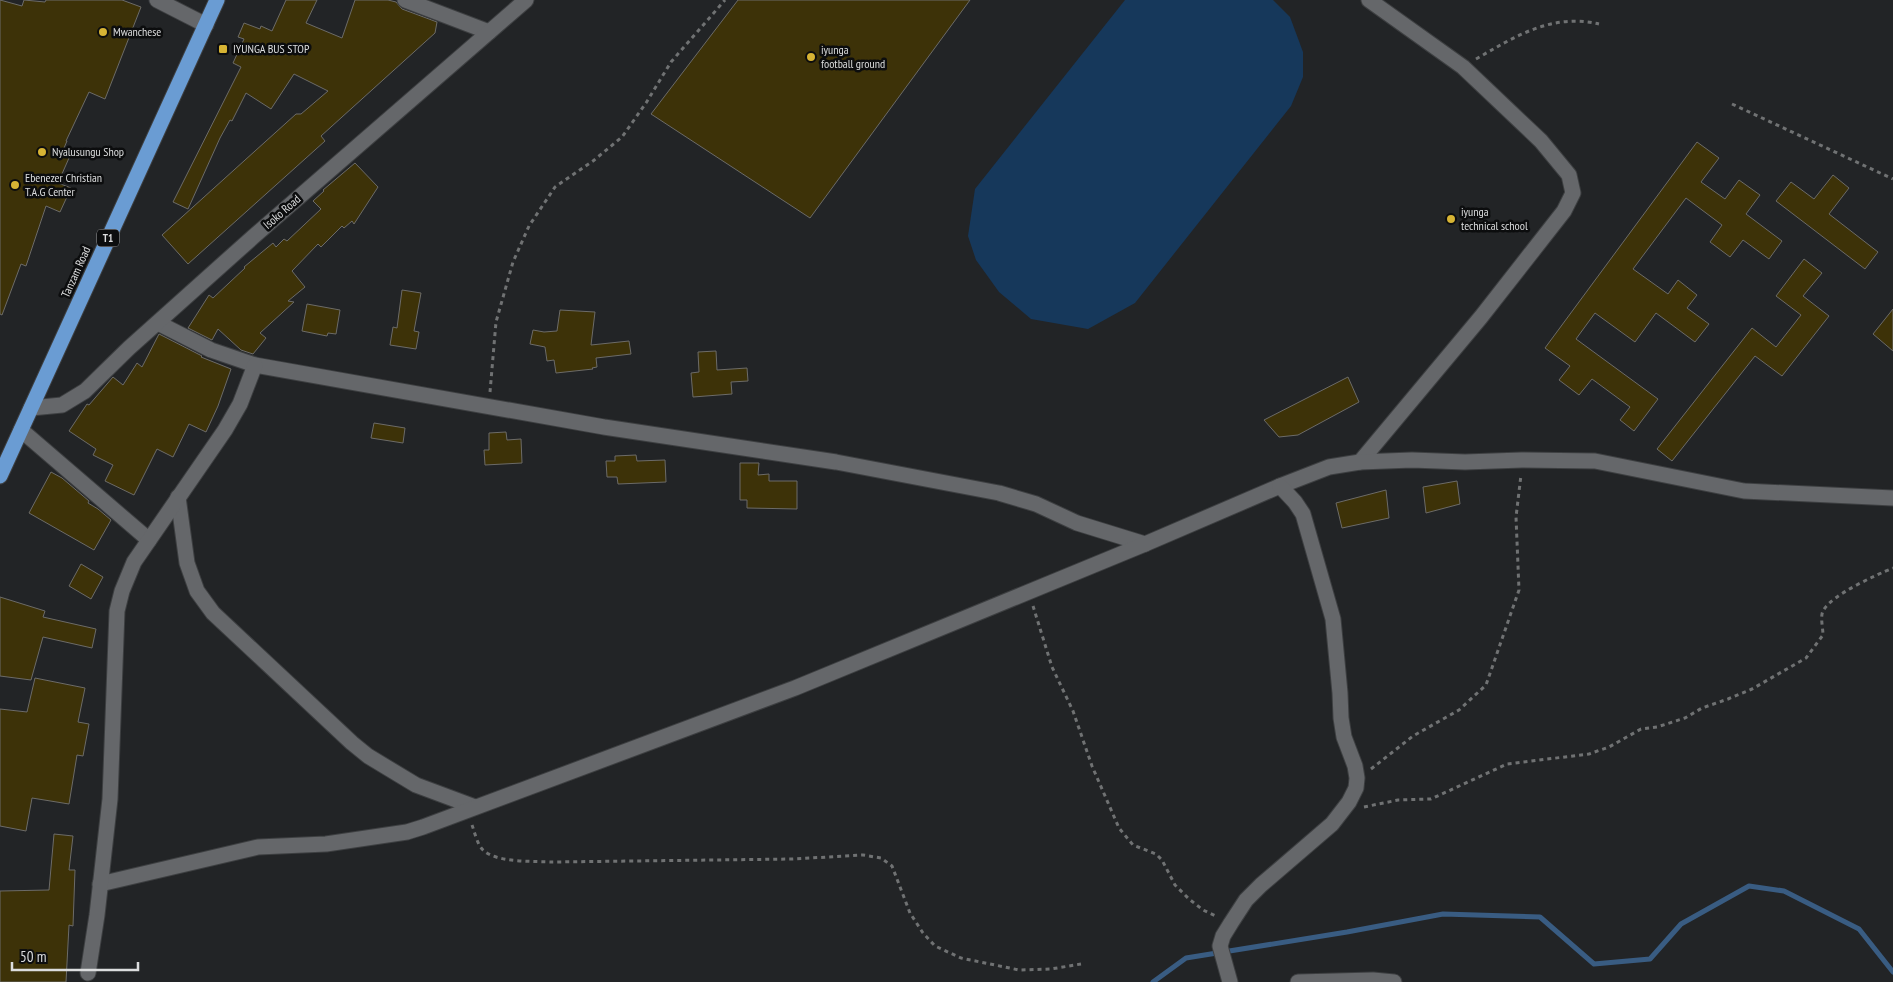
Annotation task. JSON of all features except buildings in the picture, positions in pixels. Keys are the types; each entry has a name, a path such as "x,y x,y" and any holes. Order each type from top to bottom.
{"highway":[{"name":"Tanzam Road","path":"0,476 217,0"}],"street":[{"path":"157,0 206,25"},
{"path":"405,0 489,32"},
{"name":"Isoko Road","path":"31,408 62,405 85,391 253,237 526,0"},
{"path":"1360,462 1486,309 1564,210 1573,192 1569,174 1541,141 1463,67 1369,0"},
{"path":"158,323 211,350 255,365 604,427 836,462 999,493 1036,504 1077,523 1144,544"},
{"path":"88,972 110,799 117,611 122,591 134,562 230,421 240,404 255,365"},
{"path":"21,430 149,540"},
{"path":"100,884 258,847 326,844 406,832 795,688 1329,467 1360,462 1595,461 1744,491 1893,498"},
{"path":"1228,978 1220,946 1230,923 1246,900 1261,885 1332,824 1353,795 1357,778 1344,737 1341,718 1333,619 1303,514 1280,486"},
{"path":"178,497 187,564 197,591 213,613 368,756 416,785 471,809"},
{"path":"1298,982 1373,980 1394,982"}],"path":[{"path":"489,407 496,322 514,262 529,226 555,188 593,161 622,137 671,62 725,0"},
{"path":"1463,67 1502,44 1540,27 1571,20 1599,24"},
{"path":"1732,104 1893,178"},
{"path":"1357,778 1413,736 1460,710 1486,685 1519,590 1516,517 1522,460"},
{"path":"1342,812 1398,800 1431,799 1507,764 1589,754 1609,747 1641,729 1657,727 1685,718 1702,708 1728,699 1806,658 1823,635 1823,610 1845,592 1873,576 1893,568"},
{"path":"1028,592 1052,667 1073,711 1092,766 1119,828 1133,845 1156,854 1162,860 1175,885 1189,898 1204,910 1230,923"},
{"path":"471,809 481,847 492,855 515,860 552,862 794,859 863,855 881,858 892,866 910,913 923,933 935,946 960,958 1019,970 1051,969 1081,964"}],"shaded area":[{"path":"1125,0 1273,0 1290,17 1303,52 1303,77 1291,106 1135,303 1088,329 1031,319 999,292 976,260 968,236 975,189"}],"waterway":[{"path":"1153,982 1186,958 1347,932 1443,914 1540,917 1594,964 1650,959 1681,924 1749,886 1784,891 1859,929 1893,972"}],"place":[{"name":"Mwanchese","path":"103,32"},
{"name":"IYUNGA BUS STOP","path":"223,49"},
{"name":"iyunga football ground","path":"811,57"},
{"name":"Nyalusungu Shop","path":"42,152"},
{"name":"Ebenezer Christian T.A.G Center","path":"15,185"},
{"name":"iyunga technical school","path":"1451,219"}]}
